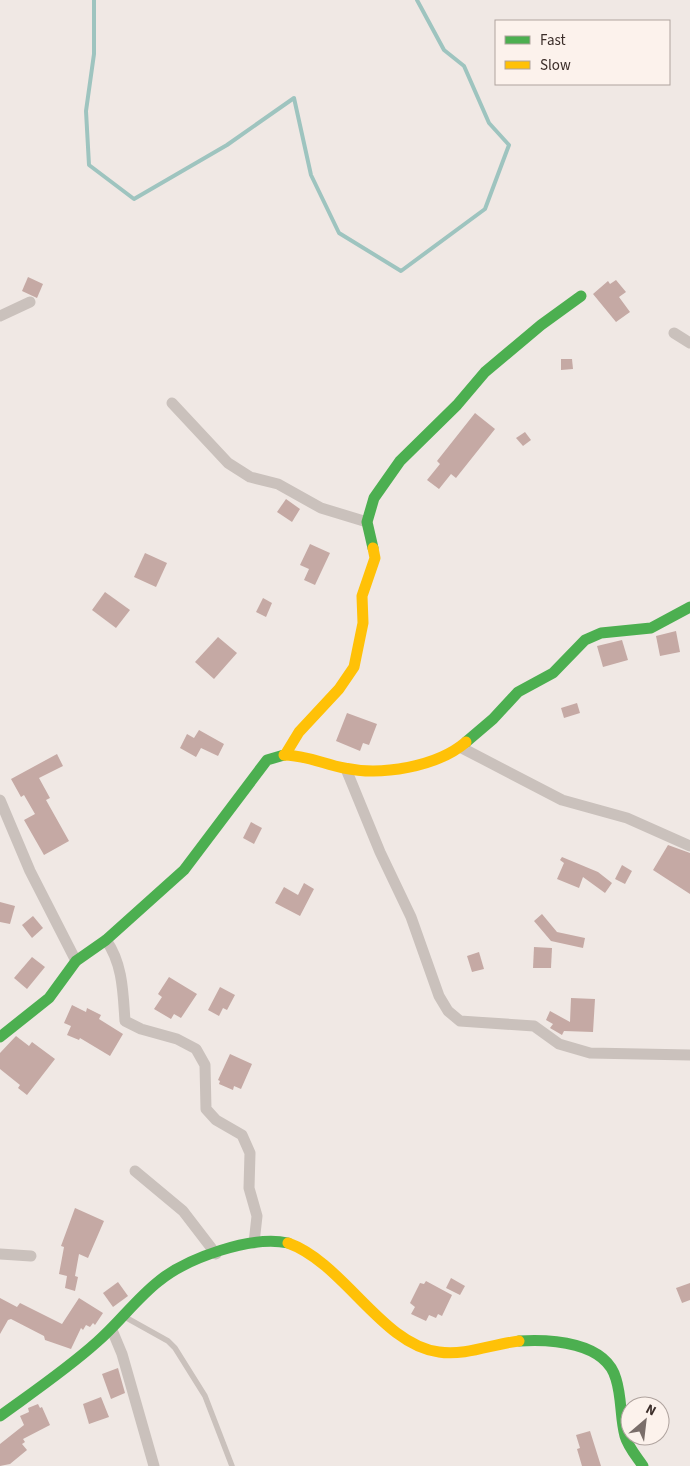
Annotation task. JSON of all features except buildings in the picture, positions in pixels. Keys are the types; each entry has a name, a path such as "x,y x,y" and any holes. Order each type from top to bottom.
{"street":[{"path":"285,755 299,732 339,688 354,667 363,623 362,596 375,558 367,522 374,498 400,461 457,405 485,372 541,325 581,296"},
{"path":"0,316 30,302"},
{"path":"674,334 690,344"},
{"path":"172,403 228,464 250,477 278,484 321,508 367,522"},
{"path":"0,1036 49,998 76,961 106,940 184,870 204,846 244,788 267,760 285,755 307,758 346,769 395,770 433,762 460,747 493,719 518,692 553,673 585,640 601,634 651,628 690,607"},
{"path":"460,747 562,800 627,818 690,846"},
{"path":"346,769 380,852 411,916 439,996 448,1012 460,1020 534,1026 559,1044 590,1053 690,1055"},
{"path":"0,800 30,871 76,961"},
{"path":"106,940 113,950 123,982 125,1021 141,1029 177,1039 196,1049 205,1065 206,1109 216,1120 242,1135 250,1153 249,1188 257,1216 254,1243"},
{"path":"135,1171 183,1211 216,1254"},
{"path":"0,1416 112,1330 123,1316 165,1276 216,1254 254,1243 279,1241 299,1246 325,1265 376,1314 408,1338 433,1352 448,1352 526,1341 586,1348 604,1358 613,1368 623,1416 625,1438 643,1466"},
{"path":"0,1254 31,1256"},
{"path":"112,1330 122,1354 154,1466"}],"lane":[{"path":"123,1316 168,1341 175,1348 205,1396 232,1466"}],"waterway":[{"path":"94,0 94,54 86,111 89,165 134,199 227,145 294,98 311,175 339,233 401,271 485,209 509,145 489,123 464,66 444,50 417,0"}],"traffic: fast":[{"path":"373,548 367,522 374,498 400,461 457,405 485,372 541,325 581,296"},
{"path":"466,742 493,719 518,692 553,673 585,640 601,633 651,628 690,607"},
{"path":"0,1037 49,998 76,961 106,940 184,870 267,760 284,755"},
{"path":"0,1416 86,1352 135,1303 171,1272 220,1250 239,1245 273,1241 288,1243"},
{"path":"519,1341 561,1342 576,1345 601,1357 610,1367 616,1379 626,1440 643,1466"}],"traffic: slow":[{"path":"285,755 299,732 339,689 354,667 363,623 362,596 375,558 373,548"},
{"path":"284,755 299,756 344,768 375,771 391,770 440,758 466,742"},
{"path":"288,1243 308,1253 327,1267 381,1320 399,1335 418,1346 449,1353 519,1341"}]}
